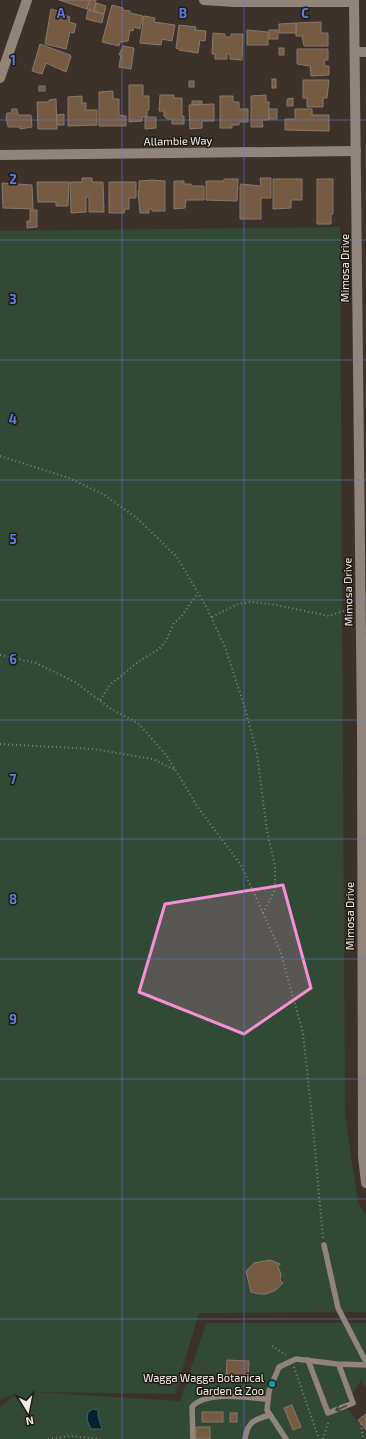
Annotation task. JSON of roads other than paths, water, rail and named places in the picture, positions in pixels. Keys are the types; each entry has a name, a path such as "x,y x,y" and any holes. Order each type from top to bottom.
{"street":[{"path":"0,78 27,0"},
{"path":"204,0 235,2 354,1"},
{"name":"Mimosa Drive","path":"354,1 362,453 360,605 363,1157 366,1183"},
{"path":"355,52 366,52"},
{"name":"Allambie Way","path":"0,155 356,151"}],"lane":[{"path":"286,1439 267,1410 269,1391 279,1367 291,1361 308,1360 339,1365 366,1364 338,1308 324,1245"},
{"path":"308,1360 328,1413 353,1403 339,1365"},
{"path":"193,1439 192,1407 196,1403 218,1397 268,1399"},
{"path":"245,1439 246,1430 250,1423 257,1418 270,1415"}],"water":[{"path":"93,1409 98,1410 98,1416 102,1429 91,1429 87,1420 88,1412"}],"place":[{"name":"Wagga Wagga Botanical Garden & Zoo","path":"272,1384"}]}
